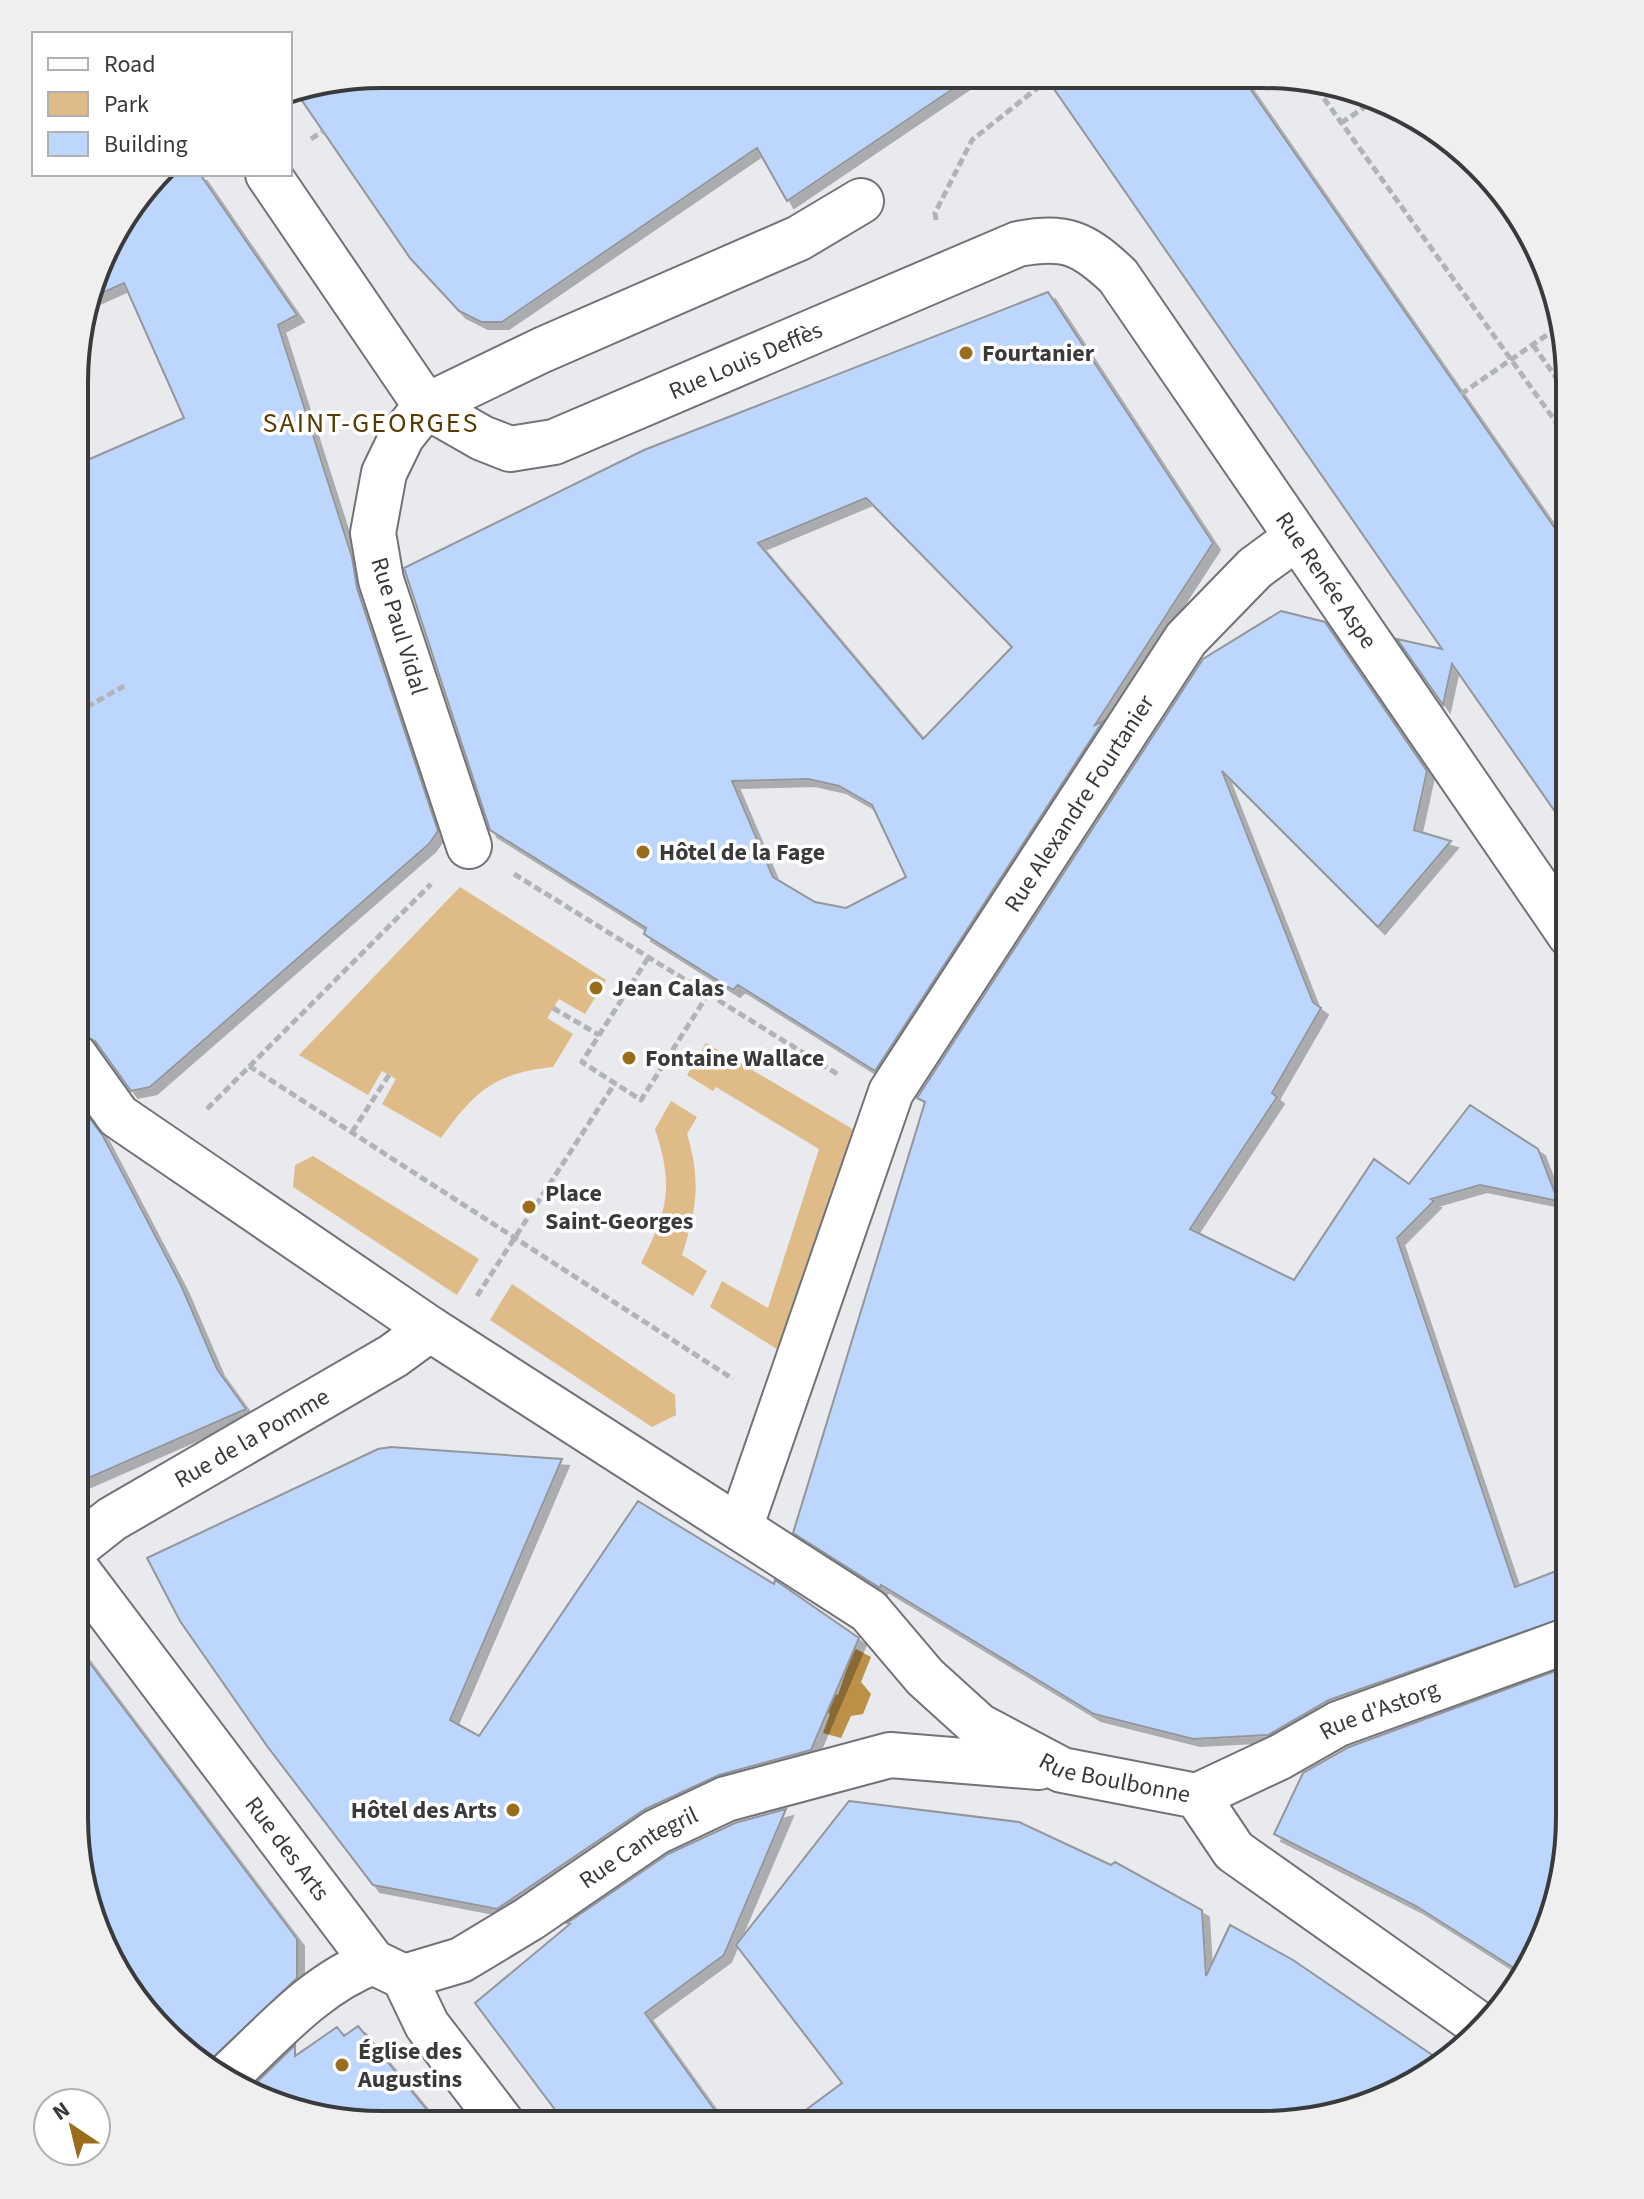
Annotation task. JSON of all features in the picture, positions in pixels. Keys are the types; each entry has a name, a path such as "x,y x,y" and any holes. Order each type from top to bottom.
{"street":[{"path":"269,176 426,406 542,350 799,238 861,201"},
{"name":"Rue Louis Deffès","path":"426,406 482,438 510,449 554,442 1018,244 1047,238 1069,241"},
{"name":"Rue Renée Aspe","path":"1069,241 1093,252 1118,276 1556,915"},
{"name":"Rue Paul Vidal","path":"426,406 402,436 384,473 373,533 381,580 469,846"},
{"name":"Rue Alexandre Fourtanier","path":"888,1098 1186,639 1255,568 1296,538"},
{"path":"88,1074 118,1116 440,1335 740,1528 888,1098"},
{"name":"Rue de la Pomme","path":"88,1538 112,1519 393,1356 440,1335"},
{"name":"Rue Boulbonne","path":"740,1528 869,1611 925,1677 979,1726 1062,1770 1197,1796 1234,1851 1474,2021"},
{"name":"Rue des Arts","path":"88,1584 388,1969 493,2111"},
{"name":"Rue d'Astorg","path":"1197,1796 1280,1757 1338,1724 1556,1645"},
{"path":"890,1755 913,1735 923,1707 925,1677"},
{"name":"Rue Cantegril","path":"233,2071 324,1988 350,1971 461,1960 529,1919 656,1832 726,1799 890,1755 1062,1770"}],"path":[{"path":"936,225 935,213 972,140 1037,88"},
{"path":"1321,94 1556,422"},
{"path":"1341,123 1365,107"},
{"path":"1461,394 1551,332"},
{"path":"1533,345 1556,377"},
{"path":"88,706 124,686"},
{"path":"167,1150 469,846 648,958 888,1098"},
{"path":"648,958 582,1062 641,1100 708,994"},
{"path":"553,1008 599,1035"},
{"path":"249,1066 781,1409"},
{"path":"352,1132 389,1075"},
{"path":"440,1335 514,1238 615,1083"}],"green space":[{"path":"460,887 606,980 585,1014 559,999 547,1018 573,1034 553,1067 515,1074 487,1088 464,1108 441,1138 382,1104 396,1079 382,1071 368,1095 299,1055"},
{"path":"706,1043 856,1131 780,1351 710,1307 722,1281 768,1308 819,1149 716,1087 713,1091 687,1075"},
{"path":"671,1101 697,1117 687,1134 696,1181 694,1209 682,1255 707,1271 693,1296 641,1263 657,1228 665,1198 665,1167 655,1129"},
{"path":"313,1156 479,1259 457,1295 293,1187 295,1165"},
{"path":"512,1284 675,1395 676,1415 652,1427 490,1320"}],"shaded area":[{"path":"854,1648 871,1657 861,1682 871,1694 863,1714 851,1716 841,1738 823,1733 830,1714 827,1712 835,1694 838,1695"}],"building":[{"path":"382,88 954,88 787,201 757,148 502,322 481,322 459,311 410,258 301,100 343,91"},
{"path":"1053,88 1250,88 1507,459 1556,530 1556,813 1452,664 1443,705 1397,639 1442,649"},
{"path":"172,176 201,176 297,315 278,325 352,557 357,588 438,831 429,844 150,1087 131,1091 95,1041 88,1038 88,460 184,418 124,283 102,293 110,269 137,218"},
{"path":"1048,292 1213,543 1095,725 1103,721 875,1071 738,985 733,990 644,934 646,928 490,830 404,568 644,450","holes":["866,498 1012,647 923,739 758,543","808,779 839,786 872,805 906,877 846,908 815,902 773,877 732,781"]},
{"path":"1281,611 1325,622 1427,771 1414,830 1451,841 1378,927 1222,771 1313,1002 1321,1008 1272,1093 1277,1097 1190,1229 1294,1280 1374,1159 1409,1184 1470,1105 1538,1149 1556,1201 1480,1185 1431,1199 1434,1201 1397,1238 1515,1587 1556,1571 1556,1621 1329,1700 1268,1735 1193,1739 1094,1714 793,1533 925,1102 917,1098 1203,659"},
{"path":"88,1116 103,1136 181,1285 217,1369 246,1409 88,1478"},
{"path":"391,1447 562,1459 450,1720 479,1736 638,1501 774,1584 775,1580 859,1638 811,1750 719,1775 645,1809 497,1909 373,1885 267,1746 180,1621 147,1558 378,1449"},
{"path":"88,1661 297,1939 297,1978 213,2058 174,2025 137,1981 110,1930 98,1893 91,1856 88,1817"},
{"path":"1556,1671 1553,1856 1546,1893 1534,1930 1514,1968 1416,1906 1274,1834 1303,1773 1349,1747"},
{"path":"849,1801 1019,1822 1111,1865 1115,1862 1202,1910 1206,1976 1230,1925 1293,1960 1434,2056 1375,2089 1338,2101 1282,2110 804,2111 842,2083 736,1945"},
{"path":"786,1809 724,1955 645,2013 715,2111 556,2111 475,2003 570,1924 567,1923 668,1854 735,1823"},
{"name":"Église des Augustins","path":"358,2026 428,2111 362,2110 324,2105 256,2083 295,2045 295,2056 337,2027 344,2036"}],"place":[{"name":"Fourtanier","path":"966,353"},
{"name":"Hôtel de la Fage","path":"643,852"},
{"name":"Jean Calas","path":"596,988"},
{"name":"Fontaine Wallace","path":"629,1058"},
{"name":"Place Saint-Georges","path":"529,1207"},
{"name":"Hôtel des Arts","path":"513,1810"},
{"name":"Église des Augustins","path":"342,2065"}],"district":[{"name":"SAINT-GEORGES","path":"371,423"}]}
